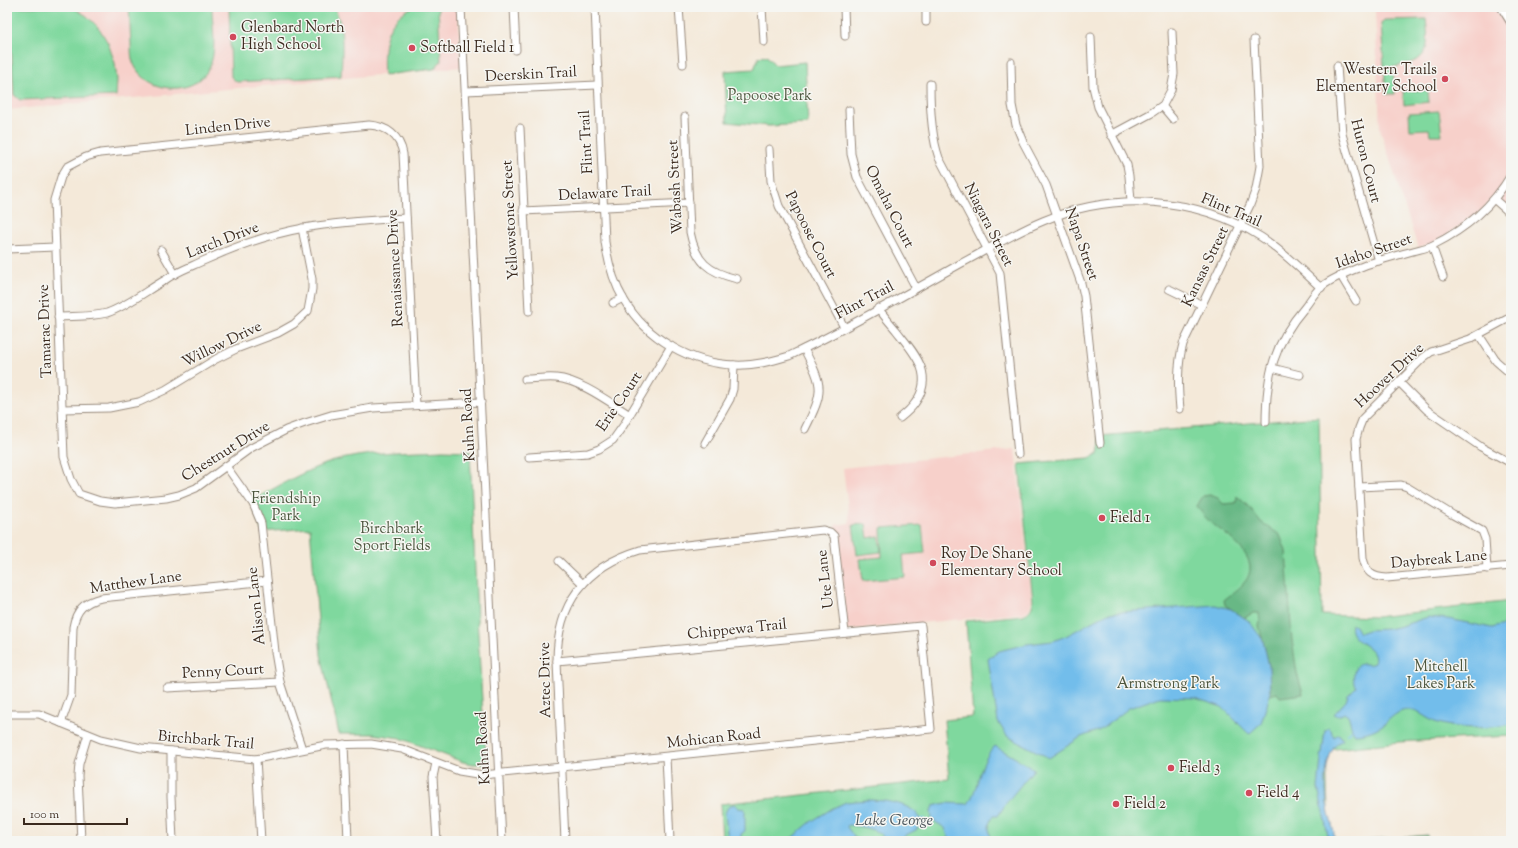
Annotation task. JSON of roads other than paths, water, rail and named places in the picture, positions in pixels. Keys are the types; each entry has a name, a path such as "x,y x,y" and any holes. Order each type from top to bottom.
{"street":[{"name":"Kuhn Road","path":"462,7 502,841"},
{"path":"514,7 516,50"},
{"name":"Flint Trail","path":"595,7 603,207 605,242 609,264 623,298 650,332 671,346 698,358 715,363 734,365 751,365 772,361 804,349 1025,229 1058,215 1086,207 1131,201 1166,203 1187,207 1208,213 1240,226 1280,251 1320,288"},
{"path":"680,7 683,64"},
{"path":"762,7 764,42"},
{"path":"844,7 845,36"},
{"path":"926,7 926,22"},
{"path":"1501,7 1511,23"},
{"path":"1112,135 1162,106 1171,90 1174,74 1172,32"},
{"path":"1091,37 1093,87 1098,107 1127,165 1130,176 1131,201"},
{"name":"Kansas Street","path":"1180,409 1178,377 1183,344 1240,226 1256,189 1260,166 1254,40"},
{"name":"Napa Street","path":"1011,62 1012,105 1016,125 1023,142 1046,185 1058,215 1081,283 1084,296 1100,443"},
{"name":"Huron Court","path":"1337,66 1341,129 1379,261"},
{"name":"Niagara Street","path":"930,84 932,129 935,147 939,158 1000,273 1018,454"},
{"name":"Deerskin Trail","path":"466,92 597,85"},
{"path":"1162,106 1173,119"},
{"name":"Omaha Court","path":"849,110 851,154 857,177 916,288"},
{"name":"Wabash Street","path":"685,117 690,232 697,254 701,261 714,272 737,279"},
{"name":"Linden Drive","path":"67,167 86,156 100,153 369,125 381,126 393,132"},
{"name":"Yellowstone Street","path":"520,128 529,311"},
{"name":"Renaissance Drive","path":"393,132 402,150 416,405"},
{"name":"Papoose Court","path":"769,149 771,181 779,206 844,327"},
{"name":"Tamarac Drive","path":"67,167 61,177 54,200 55,247 66,465 79,494"},
{"name":"Idaho Street","path":"1266,422 1268,382 1279,344 1290,324 1320,288 1359,268 1432,246 1454,234 1480,214 1494,200 1511,175"},
{"path":"1494,200 1511,214"},
{"name":"Delaware Trail","path":"523,211 689,203"},
{"name":"Larch Drive","path":"58,317 91,316 106,313 175,274 203,261 243,245 302,228 332,223 406,218"},
{"name":"Willow Drive","path":"62,409 109,408 139,402 165,390 223,355 294,324 308,311 312,288 312,279 302,228"},
{"path":"1432,246 1444,277"},
{"path":"7,249 55,247"},
{"path":"161,250 175,274"},
{"path":"1341,276 1356,301"},
{"path":"1169,289 1202,305"},
{"path":"613,303 623,298"},
{"path":"878,308 912,350 920,362 922,369 922,385 918,399 900,418"},
{"name":"Hoover Drive","path":"1369,573 1365,569 1362,558 1356,439 1363,418 1423,358 1431,352 1458,344 1511,317"},
{"path":"1479,334 1496,361 1511,374"},
{"name":"Erie Court","path":"529,457 578,455 599,449 613,440 630,415 671,346"},
{"path":"804,349 818,377 820,388 817,405 805,429"},
{"path":"705,443 730,399 733,389 734,365"},
{"path":"1272,368 1300,374"},
{"path":"525,379 555,378 570,381 584,387 630,415"},
{"path":"1399,382 1427,410 1481,447 1511,463"},
{"name":"Chestnut Drive","path":"79,494 100,501 115,503 166,498 179,495 196,488 251,448 267,439 305,423 349,411 373,408 481,402"},
{"name":"Alison Lane","path":"226,466 253,504 260,523 275,652 280,682 302,749"},
{"path":"1359,487 1401,485 1407,487 1482,531 1485,538 1487,569"},
{"name":"Aztec Drive","path":"565,841 557,642 561,624 568,606 583,584 612,560 624,554 640,550 823,530"},
{"name":"Ute Lane","path":"823,530 830,532 834,536 845,633"},
{"path":"559,562 583,584"},
{"name":"Daybreak Lane","path":"1369,573 1387,578 1511,566"},
{"name":"Matthew Lane","path":"60,722 70,695 74,620 84,604 101,598 267,581"},
{"name":"Chippewa Trail","path":"557,661 921,626 931,729"},
{"name":"Penny Court","path":"167,688 280,682"},
{"name":"Birchbark Trail","path":"7,714 39,714 101,739 120,744 171,751 256,759 320,746 371,744 391,747 413,753 436,763 470,774 499,774"},
{"name":"Mohican Road","path":"499,774 931,729"},
{"path":"81,841 78,776 79,764 88,734"},
{"path":"344,744 348,841"},
{"path":"171,751 173,841"},
{"path":"666,757 670,841"},
{"path":"256,759 261,841"},
{"path":"436,763 434,778 437,841"}],"water":[{"path":"1215,605 1231,609 1249,621 1263,640 1269,666 1270,695 1261,723 1249,734 1222,707 1195,698 1160,697 1129,708 1100,730 1081,737 1049,758 1007,736 998,722 988,659 999,651 1027,644 1053,641 1066,636 1108,613"},
{"name":"Mitchell Lakes Park","path":"1428,617 1448,619 1492,628 1511,623 1511,724 1483,728 1444,725 1411,710 1407,710 1397,713 1374,730 1355,734 1348,715 1345,713 1338,716 1334,714 1356,687 1354,684 1354,672 1356,667 1361,664 1374,663 1375,657 1368,648 1353,636 1351,624 1355,626 1359,633 1368,630 1388,629 1401,626"},
{"path":"1329,728 1334,737 1339,734 1343,740 1336,745 1332,751 1326,778 1327,804 1335,841 1329,841 1318,788 1321,759 1320,755 1322,754 1325,730"},
{"path":"995,746 1034,769 1007,802 998,816 993,816 991,819 989,828 992,841 950,841 945,828 932,820 931,811 933,806 946,803 968,804 975,790 985,760"},
{"name":"Lake George","path":"867,800 899,804 913,811 919,816 922,822 916,830 906,835 899,841 879,841 883,836 876,831 848,825 847,827 857,841 788,841 812,821 833,808 846,802"},
{"path":"734,804 738,808 745,809 745,831 741,834 741,841 728,841 725,813 728,807"}],"waterway":[{"path":"1347,734 1351,730"}],"place":[{"name":"Glenbard North High School","path":"233,37"},
{"name":"Softball Field 1","path":"412,48"},
{"name":"Western Trails Elementary School","path":"1445,79"},
{"name":"Field 1","path":"1102,518"},
{"name":"Roy De Shane Elementary School","path":"933,563"},
{"name":"Field 3","path":"1171,768"},
{"name":"Field 4","path":"1249,793"},
{"name":"Field 2","path":"1116,804"}],"park label":[{"name":"Papoose Park","path":"770,96"},
{"name":"Friendship Park","path":"286,508"},
{"name":"Birchbark Sport Fields","path":"392,538"},
{"name":"Armstrong Park","path":"1168,684"}]}
